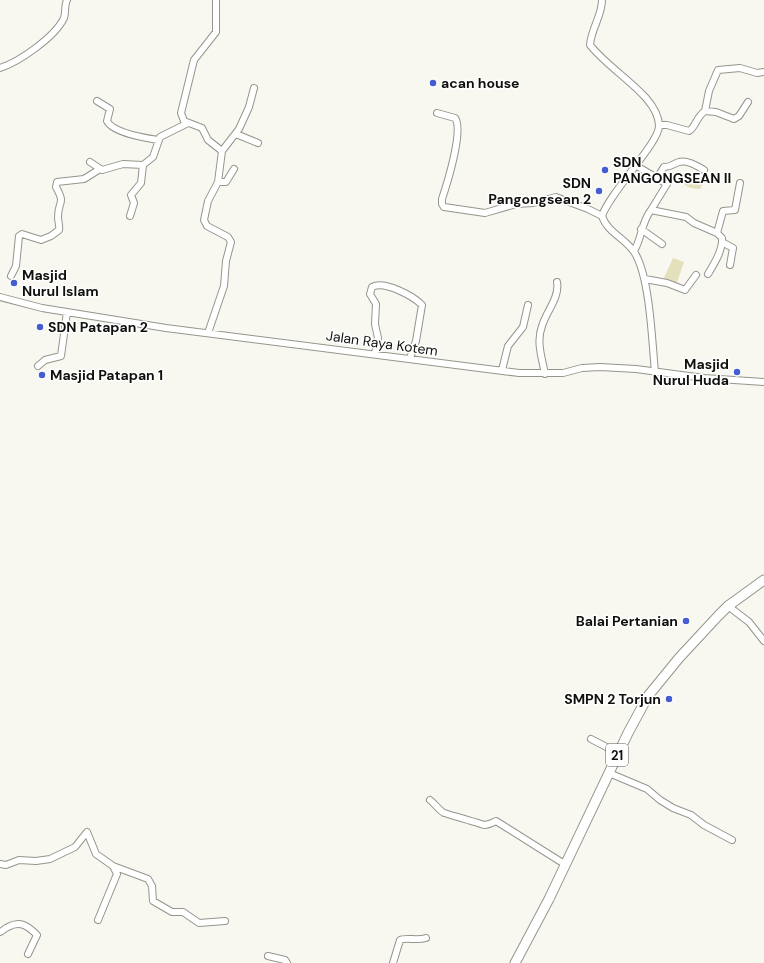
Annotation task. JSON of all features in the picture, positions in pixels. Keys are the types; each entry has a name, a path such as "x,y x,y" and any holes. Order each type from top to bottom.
{"highway":[{"name":"21","path":"515,963 566,865 618,753 642,706 655,687 698,636 728,606 764,580"}],"street":[{"path":"0,68 32,52 51,33 64,17 67,0"},
{"path":"216,0 216,32 204,45 191,65 181,113 184,121 202,128 208,140 222,151"},
{"path":"602,0 600,15 592,31 590,45 645,97 655,111 659,125 655,136 604,209 602,216"},
{"path":"659,125 671,126 689,131 693,129 697,117 704,111 709,90 718,70 740,68 756,73 764,72"},
{"path":"208,332 224,286 226,261 231,242 228,237 207,226 204,220 208,201 218,182 222,151 236,134 249,107 254,88"},
{"path":"97,101 110,109 107,121 110,125 134,136 158,140"},
{"path":"704,111 716,112 734,119 739,116 748,102"},
{"path":"437,112 455,118 458,125 451,168 442,199 442,204 444,207 485,213 516,204 533,203 556,198 588,209 602,216 609,229 634,251 644,279 655,372"},
{"path":"11,276 16,266 19,236 22,234 41,240 51,236 59,230 58,216 61,197 60,192 56,187 57,182 84,179 100,169 123,164 143,165 153,157 158,140 164,134 188,123"},
{"path":"236,134 258,143"},
{"path":"657,178 664,166 671,167 681,161 691,163 704,170"},
{"path":"90,162 100,169"},
{"path":"130,216 134,205 131,195 141,183 143,165"},
{"path":"634,251 641,238 641,230 644,220 667,184 635,165"},
{"path":"218,182 226,182 234,169"},
{"path":"717,233 723,211 735,210 740,183"},
{"path":"651,210 686,217 702,227 717,233 722,238 722,242 708,274"},
{"path":"641,230 662,244"},
{"path":"722,242 733,248 730,266"},
{"path":"644,279 667,283 685,290 696,275"},
{"path":"544,374 540,351 540,331 554,298 557,282"},
{"path":"375,354 378,338 375,324 376,304 370,294 372,287 379,284 403,291 422,304 416,341 410,358"},
{"name":"Jalan Raya Kotem","path":"0,296 42,308 66,312 502,370 544,374 563,373 582,368 600,367 704,378 764,382"},
{"path":"502,370 508,346 523,327 528,305"},
{"path":"38,366 46,360 61,356 66,312"},
{"path":"728,606 749,622 764,641"},
{"path":"592,739 618,753"},
{"path":"609,773 647,789 660,800 673,808 691,815 704,826 732,840"},
{"path":"430,800 443,812 467,818 482,825 490,824 496,821 566,865"},
{"path":"0,864 6,865 19,860 36,861 50,859 75,847 87,832 96,854 113,866 148,879 152,886 153,901 172,912 183,912 199,923 225,921"},
{"path":"98,920 116,880 116,871 113,866"},
{"path":"0,932 9,926 18,924 25,925 37,935 28,954"},
{"path":"394,963 400,940 404,938 412,941 426,938"},
{"path":"268,956 285,960 287,963"}],"shaded area":[{"path":"687,174 689,178 703,183 700,189 688,187 683,184 679,179"},
{"path":"673,258 684,262 676,285 663,280"}],"place":[{"name":"acan house","path":"433,83"},
{"name":"SDN PANGONGSEAN II","path":"605,170"},
{"name":"SDN Pangongsean 2","path":"599,191"},
{"name":"Masjid Nurul Islam","path":"14,283"},
{"name":"SDN Patapan 2","path":"40,327"},
{"name":"Masjid Nurul Huda","path":"737,372"},
{"name":"Masjid Patapan 1","path":"42,375"},
{"name":"Balai Pertanian","path":"686,621"},
{"name":"SMPN 2 Torjun","path":"669,699"}]}
